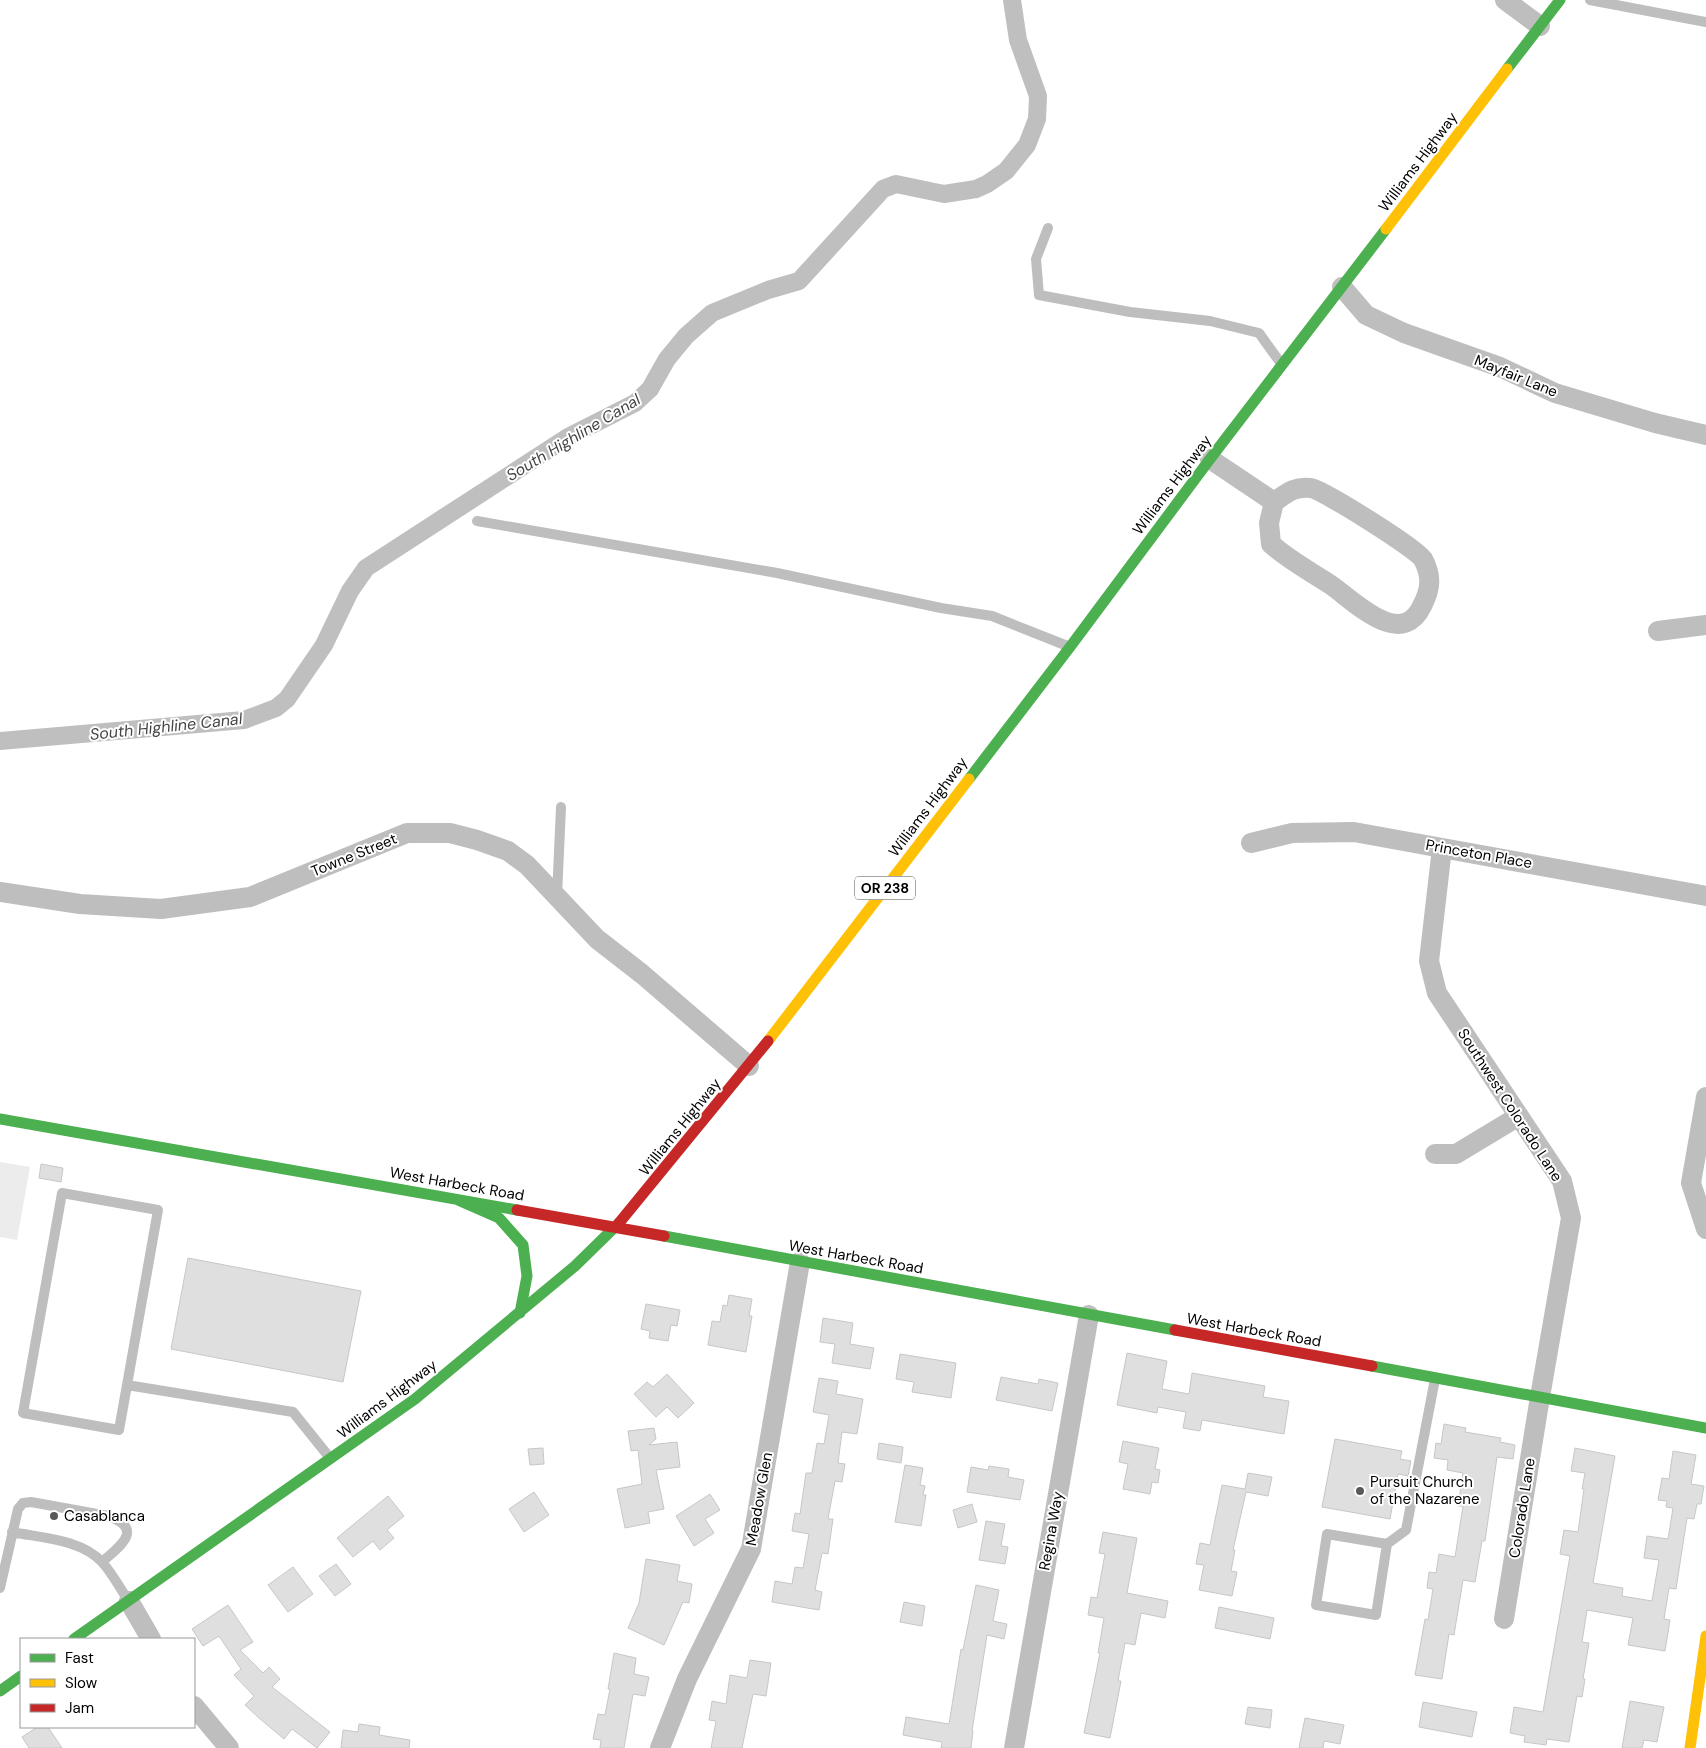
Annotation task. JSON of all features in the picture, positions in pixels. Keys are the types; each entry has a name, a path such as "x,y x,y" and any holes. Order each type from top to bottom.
{"main road":[{"name":"Williams Highway","path":"75,1638 415,1400 575,1266 616,1228 749,1066 1070,647 1210,459 1560,0"},
{"name":"West Harbeck Road","path":"0,1119 616,1228 1540,1396 1706,1428"},
{"path":"458,1200 499,1218 523,1245 527,1276 520,1313"},
{"path":"1690,1748 1706,1636"},
{"path":"0,1690 20,1677"}],"street":[{"path":"1505,0 1540,26"},
{"name":"Mayfair Lane","path":"1342,287 1366,314 1404,333 1500,367 1555,393 1655,423 1706,435"},
{"path":"1210,459 1274,502"},
{"path":"1294,488 1314,488 1394,535 1422,556 1430,574 1428,590 1422,608 1408,622 1394,624 1372,617 1331,585 1289,560 1271,544 1269,523 1274,502 1294,488"},
{"path":"1658,631 1706,625"},
{"name":"Princeton Place","path":"1251,843 1292,833 1354,832 1706,896"},
{"name":"Towne Street","path":"0,892 80,904 161,909 250,897 407,833 450,833 508,851 527,865 597,938 749,1066"},
{"name":"Southwest Colorado Lane","path":"1442,848 1429,961 1436,993 1562,1181 1571,1218 1540,1396"},
{"path":"1706,1097 1691,1183 1706,1229"},
{"path":"1435,1154 1456,1154 1519,1116"},
{"name":"Meadow Glen","path":"660,1748 687,1678 751,1549 800,1262"},
{"name":"Regina Way","path":"1014,1748 1089,1315"},
{"name":"Colorado Lane","path":"1504,1618 1540,1396"},
{"path":"129,1601 150,1638"},
{"path":"195,1707 229,1748"}],"lane":[{"path":"1590,0 1706,22"},
{"path":"1048,228 1036,259 1039,295 1130,312 1210,321 1259,333 1282,366"},
{"path":"477,521 777,573 942,608 992,616 1070,647"},
{"path":"557,897 561,807"},
{"path":"62,1193 158,1210 126,1385 119,1430 23,1413 62,1193"},
{"path":"1388,1544 1327,1534 1316,1605 1376,1615 1388,1544 1406,1530 1436,1378"},
{"path":"126,1385 293,1412 331,1459"},
{"path":"0,1588 18,1509 23,1503 31,1502 108,1516 120,1520 126,1528 126,1538 123,1544 102,1562"},
{"path":"12,1532 60,1541 85,1549 102,1562 129,1601"}],"shaded area":[{"path":"0,1162 30,1167 17,1240 0,1237"}],"building":[{"path":"41,1164 63,1168 61,1182 39,1178"},
{"path":"188,1258 361,1291 343,1382 171,1349"},
{"path":"729,1295 752,1299 749,1316 752,1316 746,1352 708,1345 712,1321 720,1322 723,1305 727,1306"},
{"path":"646,1304 680,1310 677,1326 671,1325 668,1341 649,1338 650,1331 641,1329"},
{"path":"823,1318 853,1323 850,1344 874,1348 870,1369 832,1363 835,1344 820,1342"},
{"path":"1127,1353 1167,1361 1162,1389 1189,1394 1192,1373 1265,1386 1263,1397 1289,1401 1284,1434 1202,1420 1200,1431 1183,1428 1186,1412 1158,1407 1157,1413 1117,1405"},
{"path":"900,1354 956,1363 951,1398 912,1392 914,1382 896,1379"},
{"path":"667,1374 694,1403 678,1418 667,1407 656,1417 634,1394 647,1382 653,1387"},
{"path":"1001,1377 1038,1384 1039,1379 1058,1383 1052,1411 996,1400"},
{"path":"819,1378 838,1381 836,1394 863,1399 857,1434 842,1432 838,1463 845,1464 842,1482 835,1481 828,1519 833,1519 828,1554 822,1553 815,1590 822,1592 819,1610 772,1602 775,1581 792,1584 795,1567 803,1568 809,1534 792,1531 795,1513 800,1514 806,1473 812,1473 817,1443 824,1444 829,1415 813,1412"},
{"path":"1444,1424 1466,1428 1465,1432 1501,1438 1500,1442 1515,1445 1513,1459 1497,1457 1485,1541 1482,1541 1475,1582 1463,1580 1454,1635 1449,1634 1442,1679 1415,1675 1425,1619 1428,1620 1433,1589 1427,1588 1429,1572 1436,1573 1439,1554 1455,1557 1463,1506 1458,1506 1463,1473 1447,1470 1448,1460 1434,1458 1436,1443 1441,1444"},
{"path":"654,1428 656,1439 649,1445 677,1442 680,1467 656,1470 664,1509 648,1512 650,1523 625,1528 617,1489 642,1484 638,1450 631,1451 628,1431"},
{"name":"Pursuit Church of the Nazarene","path":"1335,1439 1402,1451 1400,1459 1411,1461 1408,1476 1398,1474 1390,1519 1322,1507"},
{"path":"1123,1441 1159,1448 1155,1469 1160,1470 1158,1483 1152,1482 1150,1494 1123,1489 1128,1464 1119,1462"},
{"path":"879,1443 903,1447 901,1463 877,1459"},
{"path":"543,1448 544,1464 530,1465 528,1449"},
{"path":"1575,1448 1615,1456 1593,1583 1623,1588 1622,1596 1652,1601 1659,1560 1644,1558 1647,1536 1668,1539 1673,1508 1666,1507 1667,1501 1658,1500 1662,1478 1669,1479 1673,1451 1696,1455 1691,1484 1704,1486 1701,1504 1697,1504 1694,1519 1687,1518 1676,1589 1669,1588 1664,1619 1670,1620 1665,1651 1628,1645 1633,1618 1587,1610 1582,1642 1589,1643 1583,1679 1585,1679 1582,1697 1577,1696 1569,1742 1547,1739 1546,1745 1524,1742 1525,1736 1510,1733 1514,1707 1543,1712 1570,1556 1560,1554 1564,1530 1578,1532 1584,1489 1582,1489 1585,1473 1571,1471"},
{"path":"905,1465 923,1468 920,1485 925,1486 923,1495 926,1495 921,1526 895,1522"},
{"path":"989,1466 1009,1469 1008,1477 1024,1480 1020,1500 967,1492 971,1467 988,1470"},
{"path":"1248,1473 1272,1477 1268,1496 1246,1492 1233,1550 1235,1550 1231,1571 1237,1572 1232,1596 1199,1590 1204,1565 1196,1564 1200,1543 1210,1545 1222,1485 1245,1489"},
{"path":"534,1492 549,1515 524,1532 509,1509"},
{"path":"710,1494 720,1510 705,1519 714,1533 694,1546 676,1516"},
{"path":"388,1496 404,1516 387,1530 394,1538 380,1550 373,1541 353,1557 337,1538"},
{"path":"972,1504 977,1522 958,1528 953,1510"},
{"path":"986,1521 1005,1524 1001,1546 1008,1547 1005,1564 979,1560"},
{"path":"1103,1532 1137,1538 1127,1593 1168,1601 1165,1618 1141,1613 1135,1645 1125,1643 1118,1681 1121,1681 1110,1738 1084,1733 1100,1653 1098,1653 1104,1618 1088,1615 1091,1597 1097,1598 1105,1554 1099,1553"},
{"path":"646,1559 680,1565 677,1581 692,1584 689,1603 683,1602 664,1645 628,1628 639,1603"},
{"path":"336,1564 351,1584 335,1596 319,1576"},
{"path":"293,1567 313,1594 288,1612 268,1585"},
{"path":"976,1585 999,1590 993,1621 1007,1624 1004,1639 987,1635 971,1748 941,1748 942,1742 903,1735 906,1717 949,1724 961,1649 963,1650"},
{"path":"904,1602 925,1606 922,1626 900,1622"},
{"path":"228,1605 253,1642 240,1650 263,1673 269,1667 280,1679 272,1687 330,1732 317,1748 292,1729 284,1739 245,1705 254,1696 234,1675 241,1669 219,1636 203,1646 192,1629"},
{"path":"1219,1607 1274,1618 1270,1639 1215,1628"},
{"path":"614,1653 636,1658 634,1674 649,1677 645,1696 633,1694 624,1748 600,1748 601,1740 593,1739 598,1714 605,1715"},
{"path":"750,1660 771,1663 766,1696 753,1694 742,1748 711,1748 716,1721 709,1720 712,1701 726,1704 730,1675 747,1678"},
{"path":"1630,1701 1664,1707 1657,1742 1644,1740 1642,1748 1622,1748"},
{"path":"1423,1702 1477,1712 1472,1737 1419,1727"},
{"path":"1248,1707 1272,1710 1270,1728 1245,1724"},
{"path":"1305,1718 1344,1725 1340,1744 1324,1741 1323,1748 1299,1748"},
{"path":"359,1724 380,1727 379,1735 410,1740 409,1748 341,1748 343,1730 358,1732"},
{"path":"36,1728 49,1728 62,1748 29,1748 22,1737"}],"waterway":[{"name":"South Highline Canal","path":"0,741 244,720 276,708 287,699 324,645 350,591 366,568 568,437 635,403 650,389 667,359 686,336 712,313 768,290 799,281 883,189 896,184 944,194 976,189 1006,171 1027,145 1037,119 1038,96 1018,40 1012,0"}],"traffic: fast":[{"path":"1507,69 1560,0"},
{"path":"969,779 1386,229"},
{"path":"0,1119 517,1210"},
{"path":"458,1200 499,1218 523,1245 527,1276 520,1313"},
{"path":"75,1638 415,1399 575,1266 619,1223"},
{"path":"664,1236 1175,1330"},
{"path":"1372,1366 1706,1428"},
{"path":"0,1691 20,1677"}],"traffic: slow":[{"path":"1386,229 1507,69"},
{"path":"768,1041 969,779"},
{"path":"1690,1748 1706,1636"}],"traffic: jam":[{"path":"619,1223 768,1041"},
{"path":"517,1210 664,1236"},
{"path":"1175,1330 1372,1366"}],"place":[{"name":"Pursuit Church of the Nazarene","path":"1360,1491"},
{"name":"Casablanca","path":"54,1516"}]}
